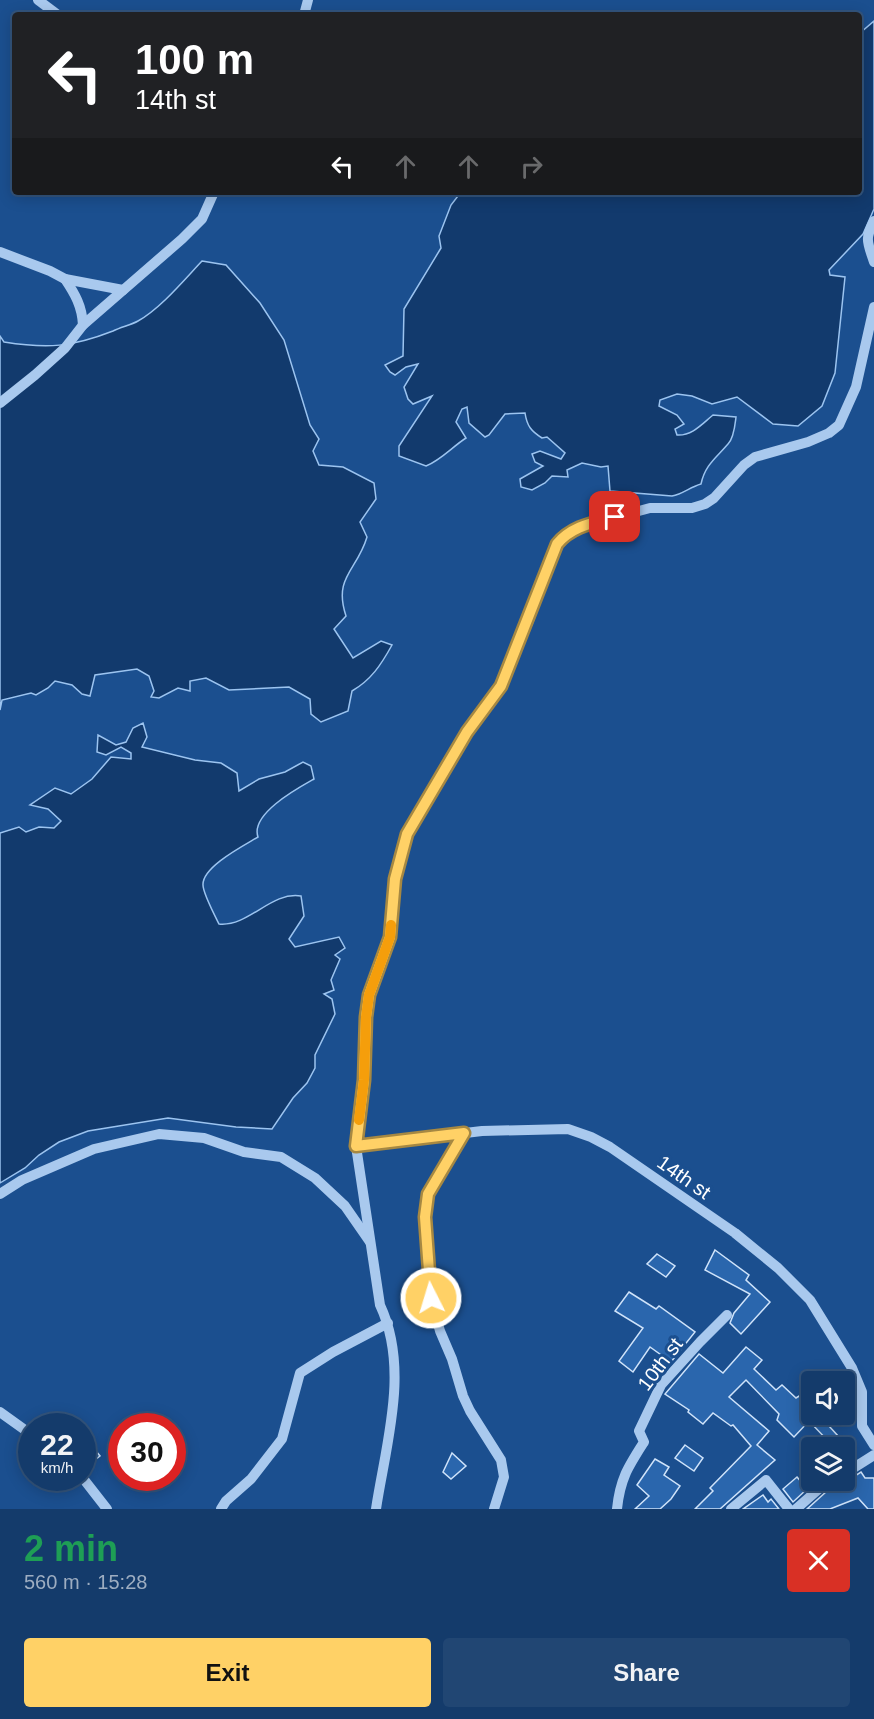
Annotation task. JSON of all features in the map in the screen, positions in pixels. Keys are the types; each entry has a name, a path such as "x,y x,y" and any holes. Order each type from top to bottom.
{"street":[{"path":"38,0 54,12"},
{"path":"0,403 35,375 64,348 83,325 202,219 213,195"},
{"path":"874,221 868,233 867,242 874,262"},
{"path":"0,252 64,279 123,290"},
{"path":"64,279 75,293 82,311 83,325"},
{"path":"376,1509 392,1410 395,1356 388,1323 380,1305 356,1146 364,1080 369,995 390,937 395,879 407,834 467,732 501,686 557,544 564,535 576,528 650,507 692,508 705,504 714,498 744,465 755,458 808,442 829,432 838,425 856,387 874,306"},
{"name":"14th st","path":"356,1146 464,1133 568,1129 610,1147 735,1233 778,1268 810,1300 852,1368 862,1392 862,1426 874,1445"},
{"path":"464,1133 428,1194 425,1217 429,1275 431,1298 437,1320 463,1396 501,1460 504,1477 494,1509"},
{"path":"0,1194 22,1180 94,1149 159,1134 204,1138 244,1152 281,1157 315,1178 345,1206 372,1245"},
{"name":"10th st","path":"617,1509 620,1484 625,1471 644,1442 639,1431 658,1390 700,1342 728,1315"},
{"path":"221,1509 226,1501 251,1479 282,1439 300,1373 333,1352 388,1323"},
{"path":"0,1412 18,1425"},
{"path":"855,1467 874,1455"},
{"path":"730,1509 766,1480 789,1509"},
{"path":"96,1491 107,1509"},
{"path":"796,1509 816,1491"}],"water":[{"path":"874,21 874,209 863,234 829,270 830,275 845,277 835,373 822,406 798,426 773,424 737,397 712,404 692,396 677,394 660,400 659,406 677,415 684,424 675,429 677,435 687,434 701,426 713,415 736,417 732,438 708,467 701,484 672,496 610,491 608,466 582,463 567,470 568,477 552,476 532,490 521,487 520,479 543,466 535,462 532,454 540,451 561,459 565,453 547,437 542,438 532,430 525,413 505,414 485,437 469,423 467,407 462,409 456,422 466,438 442,457 426,466 399,456 399,446 432,396 413,404 408,399 404,387 418,364 406,367 395,375 385,365 403,356 404,309 441,248 439,236 451,205 459,195 862,195 862,31"},
{"path":"202,261 226,265 260,303 284,340 310,425 319,439 313,451 319,465 343,467 374,483 376,499 360,522 367,537 344,583 342,592 346,616 334,629 353,658 381,641 392,645 375,671 352,691 348,711 321,722 311,714 310,699 289,687 229,690 206,678 190,681 190,691 178,688 159,698 151,697 154,691 149,676 137,669 95,675 90,696 82,694 72,685 55,681 36,695 31,693 2,700 0,710 0,336 4,342 47,346 72,343 113,331 138,321 155,309"},
{"path":"143,723 147,737 142,747 195,760 221,763 237,773 239,791 259,779 285,772 303,762 311,766 314,779 287,795 268,811 257,828 258,837 216,864 204,878 203,885 219,924 240,920 280,899 301,896 304,916 289,939 295,947 339,937 345,948 335,955 340,959 331,980 334,990 324,994 332,999 335,1014 315,1055 315,1068 307,1083 293,1098 272,1129 168,1118 88,1131 59,1142 39,1155 25,1168 0,1183 0,833 19,827 26,832 39,827 54,828 61,821 48,809 30,805 55,788 71,794 92,779 111,757 131,759 131,753 121,747 106,755 97,752 98,735 116,745 126,742 133,728"}],"building":[{"path":"715,1250 749,1275 746,1280 770,1302 741,1334 730,1323 734,1313 750,1294 705,1270"},
{"path":"657,1254 675,1266 666,1277 647,1264"},
{"path":"629,1292 656,1309 659,1306 695,1332 671,1362 650,1347 633,1372 619,1361 643,1328 615,1311"},
{"path":"746,1347 762,1360 754,1369 776,1390 782,1385 796,1398 801,1395 801,1425 805,1425 794,1437 777,1420 779,1414 746,1380 729,1397 769,1431 757,1445 775,1460 720,1509 695,1509 713,1491 710,1488 751,1446 733,1425 731,1426 713,1413 703,1424 688,1412 689,1410 665,1394 699,1354 723,1373"},
{"path":"813,1425 828,1425 839,1437 824,1437"},
{"path":"685,1445 703,1458 694,1471 675,1458"},
{"path":"452,1453 466,1466 451,1479 443,1472"},
{"path":"655,1459 669,1467 664,1475 680,1486 660,1509 635,1509 649,1496 637,1485"},
{"path":"861,1472 865,1478 874,1478 874,1509 868,1509 858,1498 830,1509 807,1509 827,1491 855,1491 855,1476"},
{"path":"797,1477 801,1482 801,1491 805,1491 793,1502 783,1489"},
{"path":"763,1495 768,1502 771,1499 779,1509 743,1509"}],"slow traffic":[{"path":"359,1120 369,995 390,937 391,925"}],"route":[{"path":"431,1298 425,1217 428,1194 464,1133 356,1146 364,1080 369,995 390,937 395,879 407,834 416,817 467,732 501,686 530,618 548,562 557,544 564,535 576,528 615,517"}]}
